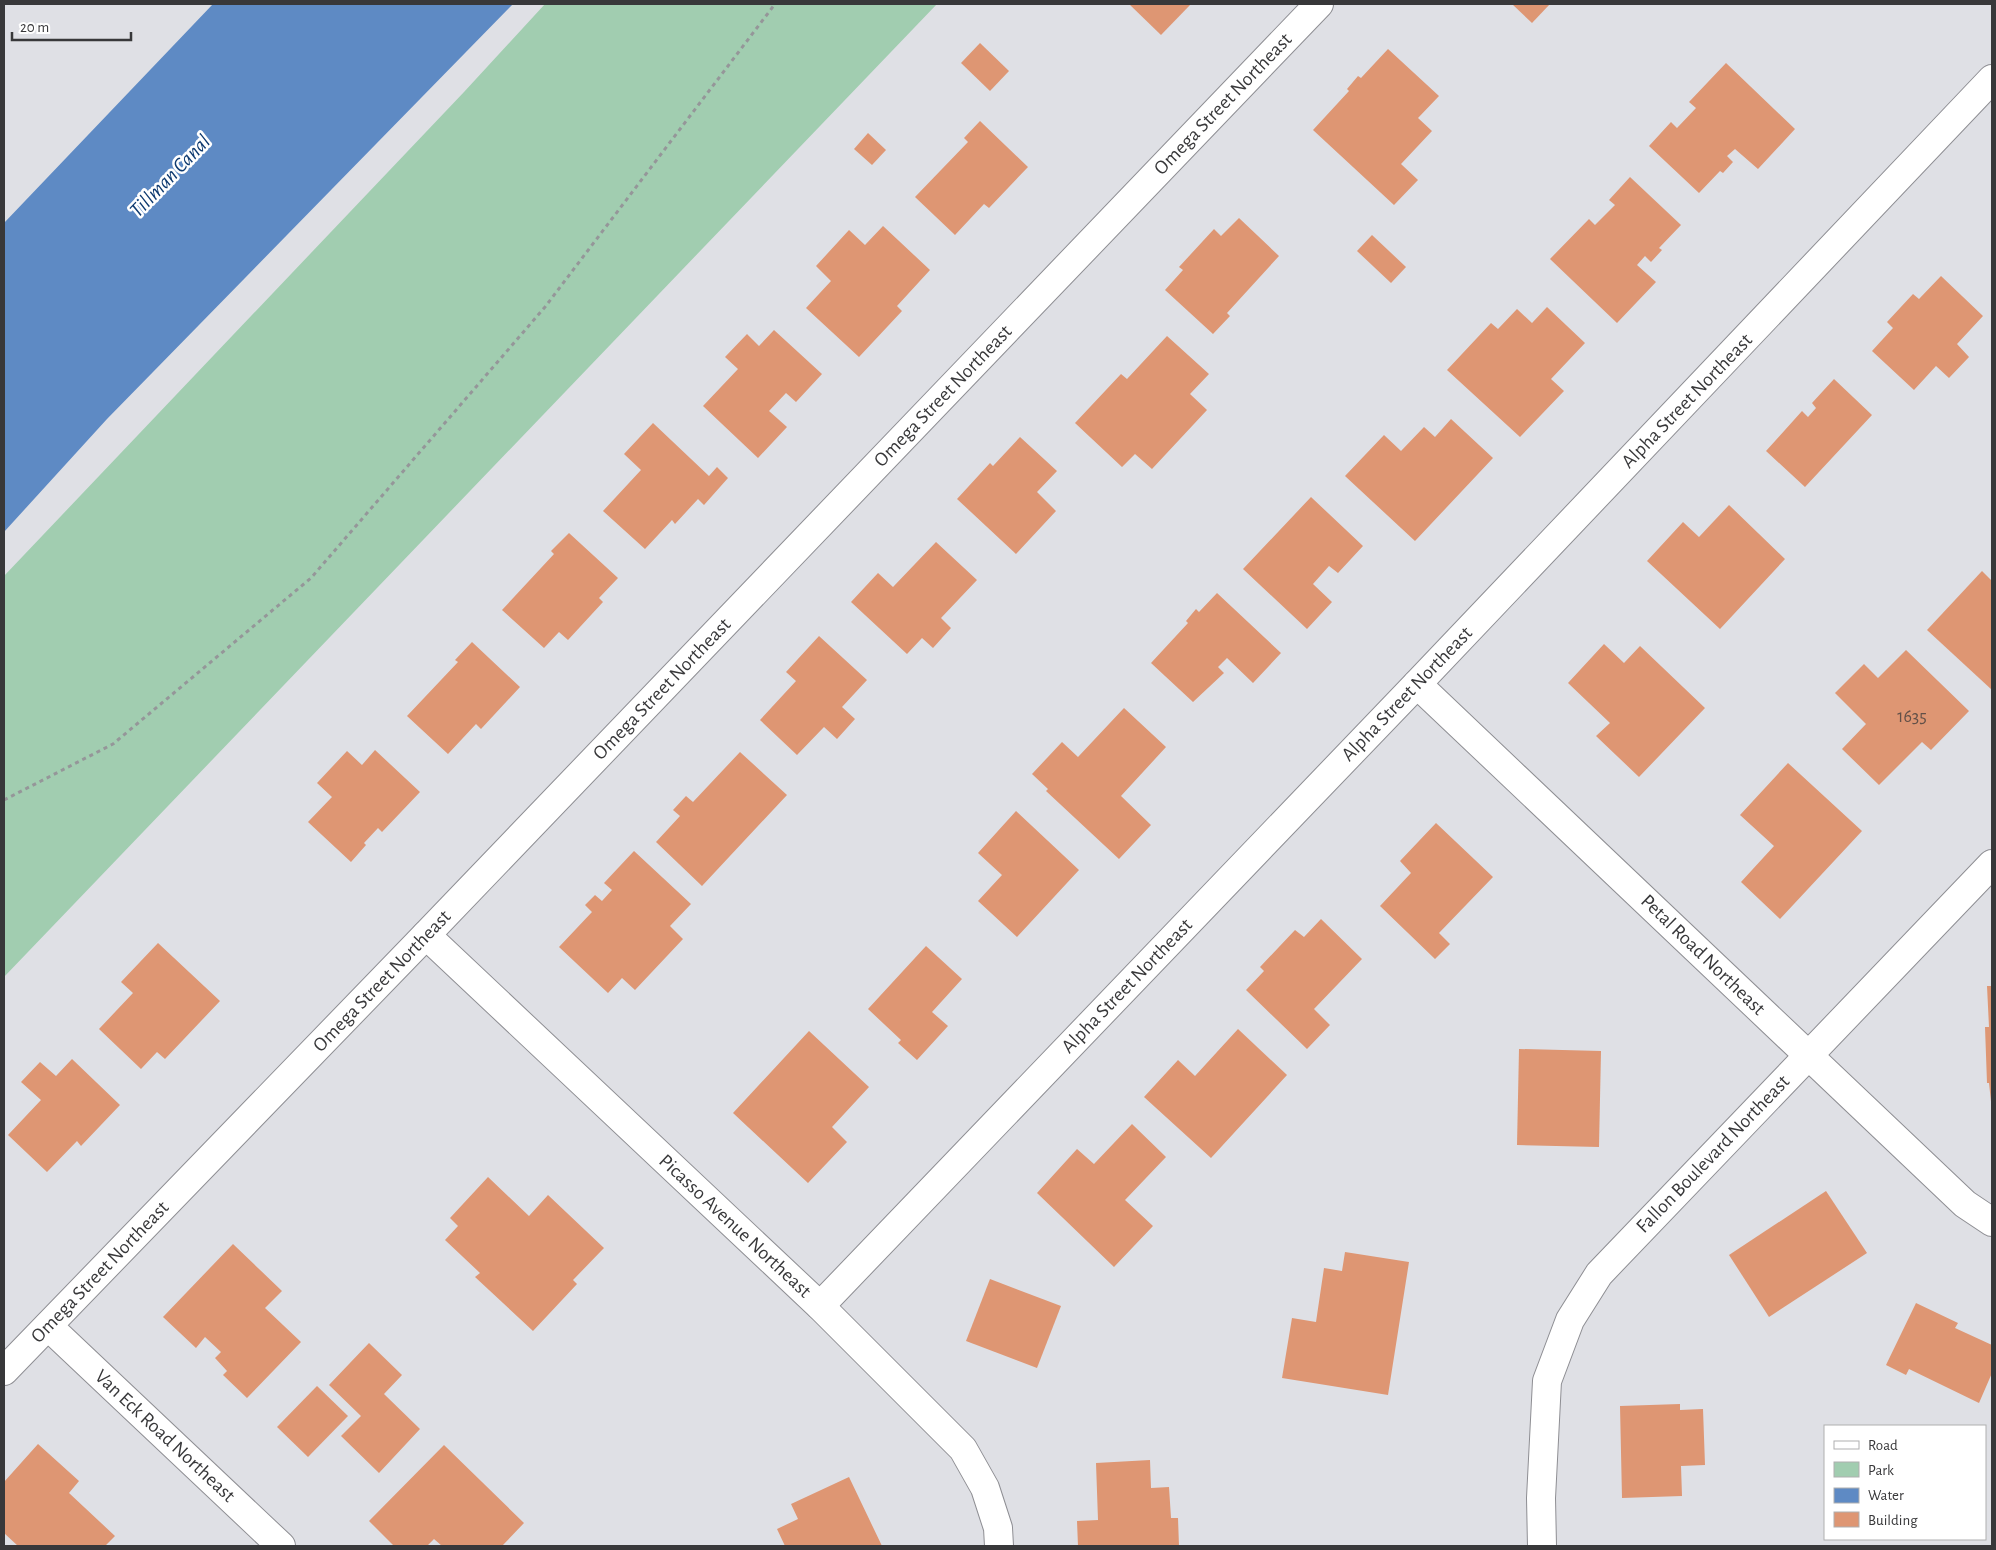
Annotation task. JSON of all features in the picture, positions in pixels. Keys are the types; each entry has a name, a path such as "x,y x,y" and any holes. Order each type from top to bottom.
{"street":[{"name":"Omega Street Northeast","path":"4,1371 426,935 1319,4"},
{"name":"Alpha Street Northeast","path":"820,1306 1417,684 1992,79"},
{"name":"Petal Road Northeast","path":"1417,684 1965,1204 1992,1222"},
{"name":"Fallon Boulevard Northeast","path":"1542,1546 1541,1498 1547,1382 1570,1320 1599,1274 1992,864"},
{"name":"Picasso Avenue Northeast","path":"426,935 820,1306 964,1449 985,1488 998,1528 999,1546"},
{"name":"Van Eck Road Northeast","path":"48,1326 281,1546"}],"path":[{"path":"4,800 113,744 311,578 545,307 775,4"}],"green space":[{"path":"545,4 937,4 4,977 4,576 464,92"}],"water":[{"name":"Tillman Canal","path":"213,4 513,4 107,419 4,532 4,223"}],"building":[{"path":"1129,4 1191,4 1161,35"},
{"path":"1512,4 1550,4 1532,23"},
{"path":"980,43 1009,71 990,91 961,63"},
{"path":"1388,49 1439,96 1418,118 1432,131 1401,164 1418,180 1394,205 1313,130 1349,91 1347,89 1358,76 1361,78"},
{"path":"1726,63 1795,129 1758,169 1735,149 1727,156 1733,162 1723,173 1720,171 1699,193 1649,146 1671,122 1677,128 1696,108 1689,102"},
{"path":"980,121 1028,167 989,208 984,204 955,235 915,197 968,142 964,138"},
{"path":"868,133 886,150 872,165 854,149"},
{"path":"1630,177 1681,225 1659,248 1662,250 1651,262 1645,256 1637,265 1656,282 1617,323 1550,259 1589,219 1595,225 1615,205 1609,200"},
{"path":"1239,218 1279,256 1227,313 1230,316 1213,334 1165,290 1183,270 1179,267 1214,229 1221,236"},
{"path":"883,226 930,270 897,306 902,311 859,357 806,308 831,281 816,266 849,230 865,245"},
{"path":"1372,235 1406,267 1391,283 1357,251"},
{"path":"1941,276 1983,316 1957,344 1969,357 1949,378 1936,366 1914,390 1872,351 1893,328 1887,322 1913,294 1919,299"},
{"path":"1547,307 1585,343 1551,379 1564,391 1520,437 1447,370 1491,323 1498,329 1517,309 1532,323"},
{"path":"774,330 822,374 796,402 786,393 769,411 787,427 758,458 703,406 738,369 725,357 747,334 759,346"},
{"path":"1167,336 1209,374 1190,394 1207,410 1152,469 1135,454 1122,467 1075,423 1121,374 1127,379"},
{"path":"1834,379 1872,415 1805,487 1766,451 1802,411 1808,417 1816,408 1812,403"},
{"path":"1451,419 1493,458 1415,541 1345,476 1384,435 1401,451 1424,427 1435,437"},
{"path":"653,423 709,476 717,467 728,478 704,505 698,499 675,524 672,520 645,549 603,511 641,470 624,454"},
{"path":"1020,437 1057,471 1037,492 1056,511 1016,554 957,499 990,463 993,466"},
{"path":"1311,497 1363,546 1338,573 1329,566 1313,584 1332,602 1307,629 1243,569"},
{"path":"1729,505 1785,559 1720,629 1647,561 1683,522 1699,537"},
{"path":"569,533 618,578 599,598 603,602 568,640 559,632 544,648 502,610 554,554 551,551"},
{"path":"936,542 977,580 941,618 951,628 933,648 922,638 907,654 851,602 878,573 893,587"},
{"path":"1982,571 1992,581 1992,690 1927,630"},
{"path":"1217,593 1281,653 1253,683 1227,658 1218,667 1224,673 1193,702 1151,663 1188,623 1186,621 1196,609 1199,612"},
{"path":"819,636 867,680 842,707 855,719 837,739 824,727 797,755 760,720 796,681 786,672"},
{"path":"472,642 520,687 481,729 476,724 448,754 407,716 458,662 455,660"},
{"path":"1604,644 1624,663 1640,646 1705,708 1639,777 1596,736 1610,723 1568,683"},
{"path":"1906,650 1969,711 1931,750 1922,742 1879,785 1842,749 1866,724 1835,693 1864,664 1878,678"},
{"path":"1124,708 1166,747 1121,796 1151,825 1119,859 1046,791 1048,789 1032,774 1062,742 1078,757"},
{"path":"375,750 420,792 382,832 378,828 364,843 366,845 351,862 308,822 332,797 317,783 347,751 362,765"},
{"path":"740,752 787,795 702,886 656,842 680,816 673,810 686,796 693,802"},
{"path":"1788,763 1862,831 1780,919 1741,882 1774,846 1740,815"},
{"path":"1016,811 1079,870 1017,937 978,901 1002,875 978,853"},
{"path":"1436,823 1493,877 1439,933 1450,944 1435,959 1380,906 1411,873 1400,861"},
{"path":"634,851 691,904 670,926 683,939 635,990 622,978 608,993 559,947 592,912 585,905 595,895 602,901 612,890 604,883"},
{"path":"1321,919 1362,959 1314,1009 1330,1025 1307,1049 1246,990 1264,971 1260,967 1295,930 1304,937"},
{"path":"158,943 220,1001 165,1059 157,1052 141,1069 99,1029 133,993 121,982"},
{"path":"926,946 962,979 932,1012 948,1026 917,1060 898,1043 901,1040 868,1009"},
{"path":"1987,986 1992,986 1992,1111 1989,1083 1987,1083 1985,1027 1989,1027"},
{"path":"1238,1029 1287,1075 1211,1158 1144,1097 1178,1060 1195,1076"},
{"path":"809,1031 869,1087 832,1127 847,1142 808,1183 733,1113"},
{"path":"1519,1049 1601,1051 1599,1147 1517,1145"},
{"path":"72,1059 120,1105 81,1146 77,1141 47,1172 8,1135 41,1100 21,1082 40,1062 56,1076"},
{"path":"1132,1124 1166,1157 1125,1200 1153,1226 1114,1267 1037,1193 1077,1149 1094,1164"},
{"path":"488,1177 529,1216 548,1195 604,1248 573,1280 577,1284 533,1331 475,1277 480,1273 445,1240 458,1226 450,1218"},
{"path":"1826,1191 1867,1253 1769,1317 1729,1255"},
{"path":"233,1244 282,1291 265,1308 301,1342 247,1398 223,1375 227,1371 215,1358 221,1352 205,1337 196,1348 163,1317"},
{"path":"1345,1252 1409,1262 1388,1395 1282,1378 1292,1318 1316,1322 1324,1268 1342,1271"},
{"path":"990,1279 1061,1306 1037,1368 966,1341"},
{"path":"1916,1303 1958,1323 1955,1328 1992,1345 1992,1373 1979,1403 1909,1369 1906,1375 1886,1365"},
{"path":"369,1343 402,1375 384,1394 420,1429 379,1473 341,1436 361,1416 329,1385"},
{"path":"317,1386 348,1416 308,1457 277,1427"},
{"path":"1680,1404 1680,1410 1703,1409 1705,1465 1681,1466 1682,1496 1622,1498 1620,1406"},
{"path":"38,1444 79,1481 69,1493 115,1536 105,1546 18,1546 4,1533 4,1482"},
{"path":"444,1445 524,1523 502,1546 442,1546 434,1539 427,1546 394,1546 369,1521"},
{"path":"1150,1460 1151,1488 1169,1487 1171,1518 1178,1518 1179,1546 1078,1546 1077,1521 1098,1520 1096,1463"},
{"path":"849,1477 882,1546 785,1546 777,1529 798,1519 791,1504"}]}
